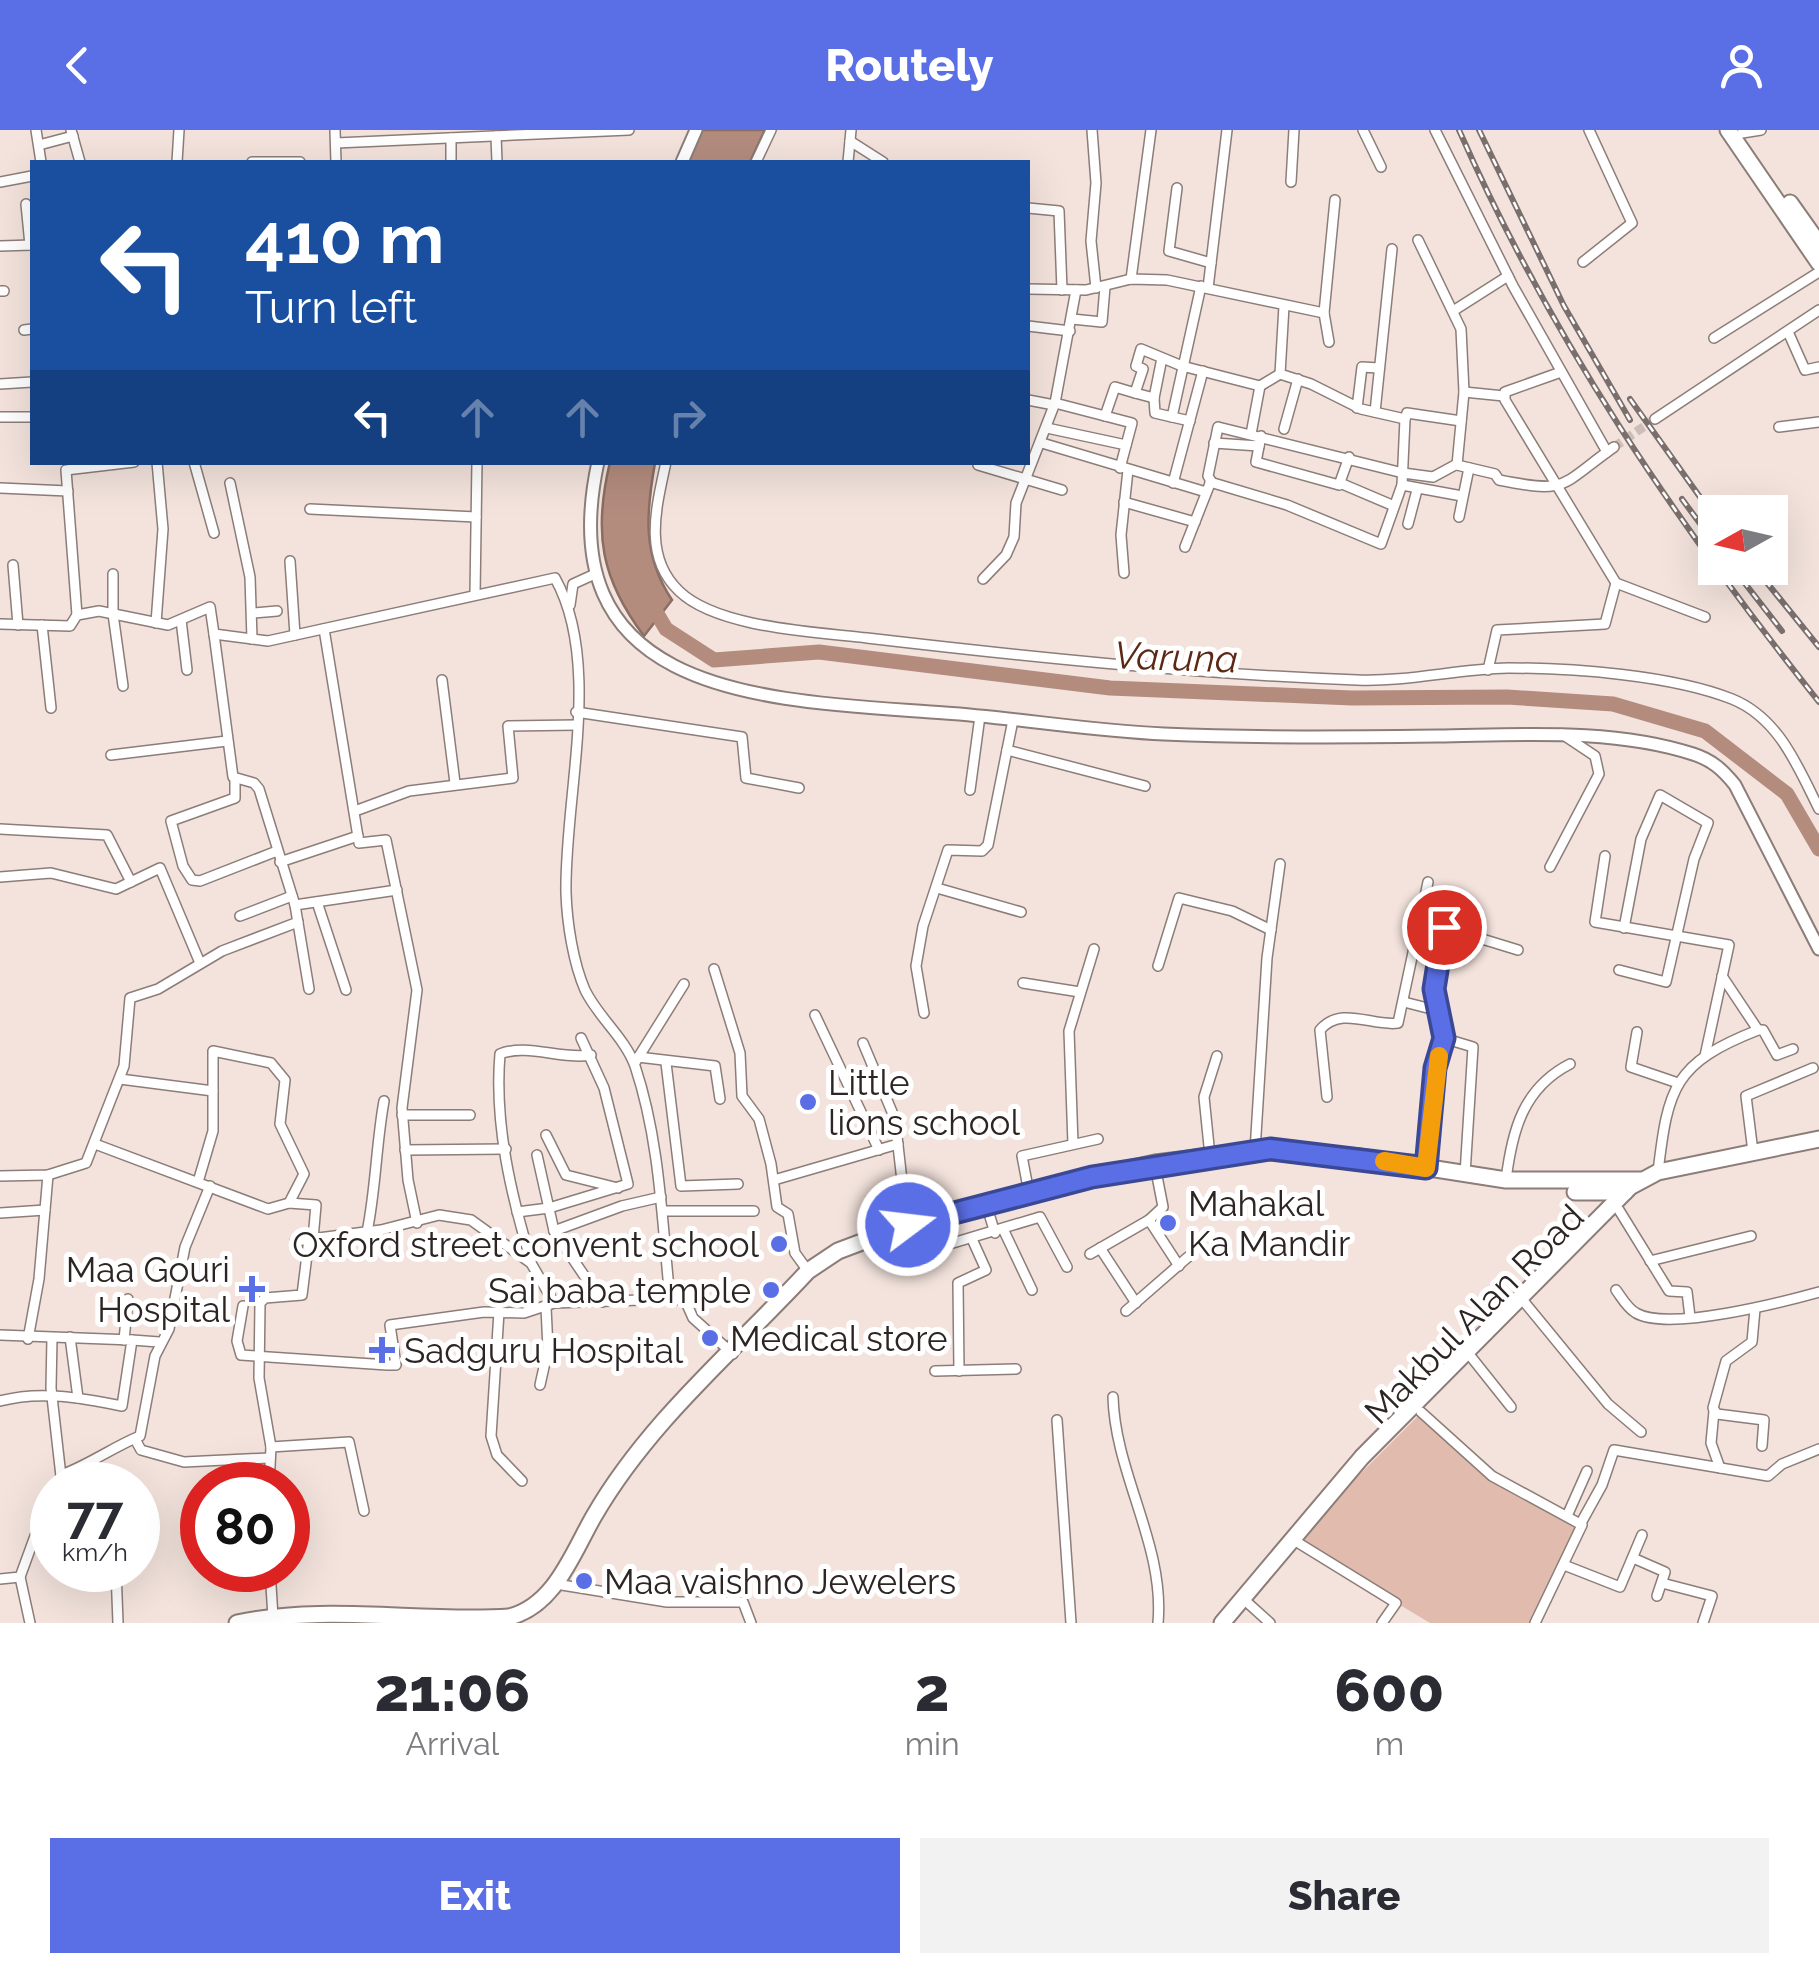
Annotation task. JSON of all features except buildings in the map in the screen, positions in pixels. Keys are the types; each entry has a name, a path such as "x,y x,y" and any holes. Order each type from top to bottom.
{"highway":[{"path":"1736,131 1819,263"},
{"path":"1774,189 1819,244"},
{"name":"Makbul Alan Road","path":"1524,1302 1640,1180 1658,1172 1819,1139"},
{"name":"Makbul Alan Road","path":"1222,1623 1392,1434 1620,1210 1655,1182 1819,1147"},
{"path":"237,1623 525,1619 562,1585 635,1466 676,1415 808,1271 838,1251 908,1225 1155,1164 1254,1151 1302,1149 1506,1180 1640,1180"},
{"path":"1035,1192 1059,1192 1156,1171 1286,1157 1517,1191 1625,1192"},
{"path":"525,1619 555,1582 626,1465 838,1251"},
{"name":"Makbul Alan Road","path":"1392,1434 1421,1412 1470,1356"},
{"name":"Makbul Alan Road","path":"1233,1623 1294,1541"},
{"path":"278,1621 318,1623"}],"street":[{"path":"36,130 41,160"},
{"path":"177,160 179,130"},
{"path":"334,130 336,160"},
{"path":"336,144 629,130"},
{"path":"683,160 696,130"},
{"path":"757,160 771,130"},
{"path":"1072,319 1102,322 1092,241 1096,183 1092,130"},
{"path":"1131,278 1151,130"},
{"path":"1172,417 1211,263 1209,246 1222,197 1226,130"},
{"path":"1291,182 1294,130"},
{"path":"1363,130 1381,167"},
{"path":"1185,547 1208,487 1218,427 1403,473 1432,477 1457,464 1496,474 1499,480 1546,490 1557,487 1611,449 1561,372 1434,130"},
{"path":"1584,262 1632,223 1589,130"},
{"path":"1736,131 1762,130"},
{"path":"39,145 72,133 79,160"},
{"path":"848,160 850,135"},
{"path":"850,135 881,160"},
{"path":"496,136 497,160"},
{"path":"451,138 451,160"},
{"path":"0,180 30,176"},
{"path":"1177,188 1169,251 1211,263"},
{"path":"1329,342 1324,312 1335,200"},
{"path":"26,204 30,237"},
{"path":"1030,208 1059,211 1062,290"},
{"path":"1418,240 1461,329 1464,392 1457,464"},
{"path":"0,246 30,245"},
{"path":"1375,412 1392,249"},
{"path":"1714,338 1819,272"},
{"path":"1453,311 1508,276"},
{"path":"1030,289 1076,290 1131,278 1204,287 1324,312"},
{"path":"983,579 1011,546 1016,503 1055,404 1076,290"},
{"path":"1280,374 1284,306"},
{"path":"1656,419 1789,334 1819,310"},
{"path":"1030,326 1070,331"},
{"path":"1789,334 1805,370 1819,367"},
{"path":"1136,393 1143,368 1136,366 1140,350 1182,366 1260,386 1280,374 1356,408 1405,418"},
{"path":"1162,358 1155,413 1190,421"},
{"path":"1356,408 1362,367 1379,368"},
{"path":"1173,483 1203,372"},
{"path":"1464,392 1504,396 1561,372"},
{"path":"1284,429 1298,379"},
{"path":"0,384 30,382"},
{"path":"1260,386 1256,462 1340,483 1394,506"},
{"path":"1106,416 1115,388 1154,398"},
{"path":"1504,396 1616,582 1705,617"},
{"path":"1030,400 1132,423 1124,469 1124,573"},
{"path":"1042,443 1173,483 1288,505 1381,544 1402,485 1407,414 1461,420"},
{"path":"0,417 30,417"},
{"path":"1779,427 1819,422"},
{"path":"1047,428 1126,445"},
{"path":"1214,443 1257,439"},
{"path":"1340,483 1349,458"},
{"path":"0,624 70,626 76,615 68,467 96,465"},
{"path":"156,623 163,529 157,465"},
{"path":"195,465 214,534"},
{"path":"475,594 477,465"},
{"path":"598,465 591,518 595,574 602,596 630,636 649,654 684,672 826,702 1013,720 1231,736 1562,734 1691,753 1723,770 1746,806 1819,949"},
{"path":"665,465 655,523 658,556 678,591 714,612 802,631 1087,664 1360,680 1422,679 1488,670 1644,679 1733,700 1771,726 1785,743 1819,809"},
{"path":"978,465 1062,490"},
{"path":"1459,516 1469,468"},
{"path":"230,484 253,613 252,639"},
{"path":"1402,485 1462,496"},
{"path":"0,488 68,491"},
{"path":"1408,524 1417,490"},
{"path":"1124,502 1194,522"},
{"path":"310,509 476,517"},
{"path":"290,561 296,635"},
{"path":"13,565 18,625"},
{"path":"112,574 123,686"},
{"path":"595,574 574,584 570,604 576,725 566,893 572,940 585,990 636,1060 663,1211 670,1299"},
{"path":"214,634 252,639 296,635 555,578 570,604"},
{"path":"1488,670 1498,630 1604,624 1616,582"},
{"path":"76,615 113,614 168,626 210,607 236,798 171,821 185,870 200,881 358,836"},
{"path":"253,613 276,612"},
{"path":"181,620 187,670"},
{"path":"42,626 51,708"},
{"path":"324,629 359,843 386,840 417,990 402,1115 417,1222"},
{"path":"442,680 454,782"},
{"path":"576,712 742,737 746,778 799,788"},
{"path":"970,790 980,716"},
{"path":"924,1014 916,966 937,888 950,848 987,848 1013,720"},
{"path":"354,811 410,791 454,782 513,778 508,726 576,725"},
{"path":"1550,867 1599,774 1594,756 1562,734"},
{"path":"110,754 227,741"},
{"path":"1007,750 1145,786"},
{"path":"235,781 256,784 293,900 309,989"},
{"path":"1619,970 1666,982 1708,823 1660,795 1641,839 1624,928"},
{"path":"0,830 107,835 131,882"},
{"path":"1605,856 1594,922 1729,945 1705,1056"},
{"path":"1254,1151 1271,930 1280,864"},
{"path":"0,877 51,873 113,889 161,869 200,962"},
{"path":"1327,1098 1318,1042 1322,1026 1354,1018 1396,1025 1428,882"},
{"path":"937,888 1021,912"},
{"path":"240,916 293,900 317,902 396,890"},
{"path":"1426,1168 1435,1068 1444,1038 1434,995 1436,961 1453,892"},
{"path":"1158,966 1178,898 1232,911 1271,930"},
{"path":"317,902 346,990"},
{"path":"0,1176 48,1174 83,1166 120,1079 130,1027 129,999 158,989 200,962 298,922"},
{"path":"1444,927 1518,950"},
{"path":"1073,1144 1067,1056 1080,992 1094,950"},
{"path":"1415,953 1436,961"},
{"path":"714,969 738,1046 742,1096 759,1120 777,1208 788,1214 796,1253 808,1271"},
{"path":"1722,976 1758,1030"},
{"path":"1023,983 1080,992"},
{"path":"636,1060 684,984"},
{"path":"1404,1002 1439,1011"},
{"path":"815,1015 879,1150"},
{"path":"1658,1172 1674,1082 1705,1056 1758,1030 1763,1030 1777,1055 1794,1049"},
{"path":"1637,1032 1631,1067 1674,1082"},
{"path":"516,1212 549,1208 626,1186 628,1180 591,1055 581,1038"},
{"path":"1444,1038 1473,1046 1464,1174"},
{"path":"863,1043 892,1108 908,1225"},
{"path":"198,1182 212,1138 214,1050 267,1061 284,1076 280,1124 304,1174 289,1202"},
{"path":"540,1385 549,1342 550,1305 531,1263 516,1212 499,1104 501,1052 591,1055"},
{"path":"1210,1156 1204,1108 1217,1056"},
{"path":"636,1060 715,1066 720,1100"},
{"path":"666,1063 680,1184 738,1184"},
{"path":"1506,1180 1519,1114 1547,1077 1570,1064"},
{"path":"1753,1152 1746,1096 1813,1068"},
{"path":"120,1079 213,1091"},
{"path":"367,1232 377,1184 377,1141 384,1101"},
{"path":"402,1115 470,1116"},
{"path":"546,1135 566,1175 618,1188"},
{"path":"1035,1192 1022,1156 1098,1139"},
{"path":"95,1144 268,1209 289,1202 316,1205 302,1295 261,1300 259,1360 270,1447 268,1462"},
{"path":"774,1180 898,1144"},
{"path":"405,1150 506,1148"},
{"path":"537,1154 554,1231 602,1302"},
{"path":"1136,1302 1095,1251 1149,1220 1163,1207 1156,1171"},
{"path":"28,1339 39,1279 48,1174"},
{"path":"92,1462 122,1441 140,1434 160,1342 169,1328 190,1228 210,1186"},
{"path":"554,1231 622,1206 661,1197"},
{"path":"986,1204 1032,1290"},
{"path":"0,1214 45,1210"},
{"path":"1620,1210 1668,1292 1687,1292 1690,1317"},
{"path":"663,1211 754,1211"},
{"path":"294,1242 367,1232 439,1215 471,1220 531,1263"},
{"path":"936,1248 1040,1217 1067,1267"},
{"path":"1149,1220 1179,1266"},
{"path":"1650,1261 1751,1236"},
{"path":"959,1371 958,1283 986,1270 972,1239"},
{"path":"1126,1311 1188,1257"},
{"path":"1616,1290 1638,1315 1690,1317 1756,1309 1819,1292"},
{"path":"0,1401 78,1398 122,1406 128,1298"},
{"path":"244,1306 237,1341 241,1355 259,1360 396,1365 390,1325 417,1318 524,1313 550,1305 670,1299 685,1300 693,1318 733,1354"},
{"path":"1524,1302 1608,1404 1641,1432"},
{"path":"1720,1468 1711,1444 1714,1411 1726,1360 1752,1342 1756,1309"},
{"path":"498,1312 491,1436 497,1454 522,1480"},
{"path":"0,1336 160,1342"},
{"path":"52,1338 60,1462"},
{"path":"70,1338 78,1398"},
{"path":"1470,1356 1511,1407"},
{"path":"934,1372 1016,1369"},
{"path":"1112,1397 1114,1434 1154,1568 1158,1623"},
{"path":"1714,1411 1764,1420 1762,1446"},
{"path":"1421,1412 1492,1476 1581,1523"},
{"path":"1057,1420 1071,1623"},
{"path":"135,1439 142,1451 184,1462 268,1458"},
{"path":"270,1447 350,1442 364,1511"},
{"path":"1534,1623 1582,1529 1581,1523 1602,1485 1614,1450 1768,1476 1782,1464 1819,1448"},
{"path":"1568,1516 1588,1471"},
{"path":"1564,1565 1618,1588 1642,1535"},
{"path":"1294,1541 1396,1602 1382,1623"},
{"path":"30,1548 20,1577 30,1623"},
{"path":"1633,1558 1664,1570 1657,1596"},
{"path":"0,1578 20,1577"},
{"path":"1662,1583 1712,1596 1704,1623"},
{"path":"562,1585 667,1602 745,1602 751,1623"},
{"path":"117,1592 118,1623"},
{"path":"273,1592 278,1621"},
{"path":"1249,1604 1270,1623"}],"shaded area":[{"path":"701,130 765,130 751,160 687,160"},
{"path":"609,465 655,465 650,499 651,550 672,600 644,636 618,595 604,554 605,488"},
{"path":"1420,1414 1493,1482 1581,1529 1532,1623 1430,1623 1293,1541"}],"waterway":[{"name":"Varuna","path":"649,600 666,629 714,660 819,652 1110,688 1352,698 1507,697 1613,704 1705,731 1787,794 1819,849"}],"tunnel":[{"path":"1614,447 1655,419"}],"railway":[{"path":"1459,130 1534,283 1620,428 1716,567 1819,702"},
{"path":"1479,130 1564,306 1630,420"},
{"path":"1630,399 1699,495"},
{"path":"1682,499 1698,521"},
{"path":"1746,585 1782,631"},
{"path":"1769,585 1819,647"}],"slow traffic":[{"path":"1384,1161 1426,1168 1439,1056"}],"place":[{"name":"Little lions school","path":"808,1102"},
{"name":"Mahakal Ka Mandir","path":"1168,1223"},
{"name":"Oxford street convent school","path":"779,1244"},
{"name":"Maa Gouri Hospital","path":"252,1289"},
{"name":"Sai baba temple","path":"771,1290"},
{"name":"Medical store","path":"710,1338"},
{"name":"Sadguru Hospital","path":"382,1350"},
{"name":"Maa vaishno Jewelers","path":"584,1581"}],"route":[{"path":"908,1225 1092,1177 1155,1164 1270,1149 1302,1149 1426,1168 1435,1068 1444,1038 1434,989 1444,927"}]}
